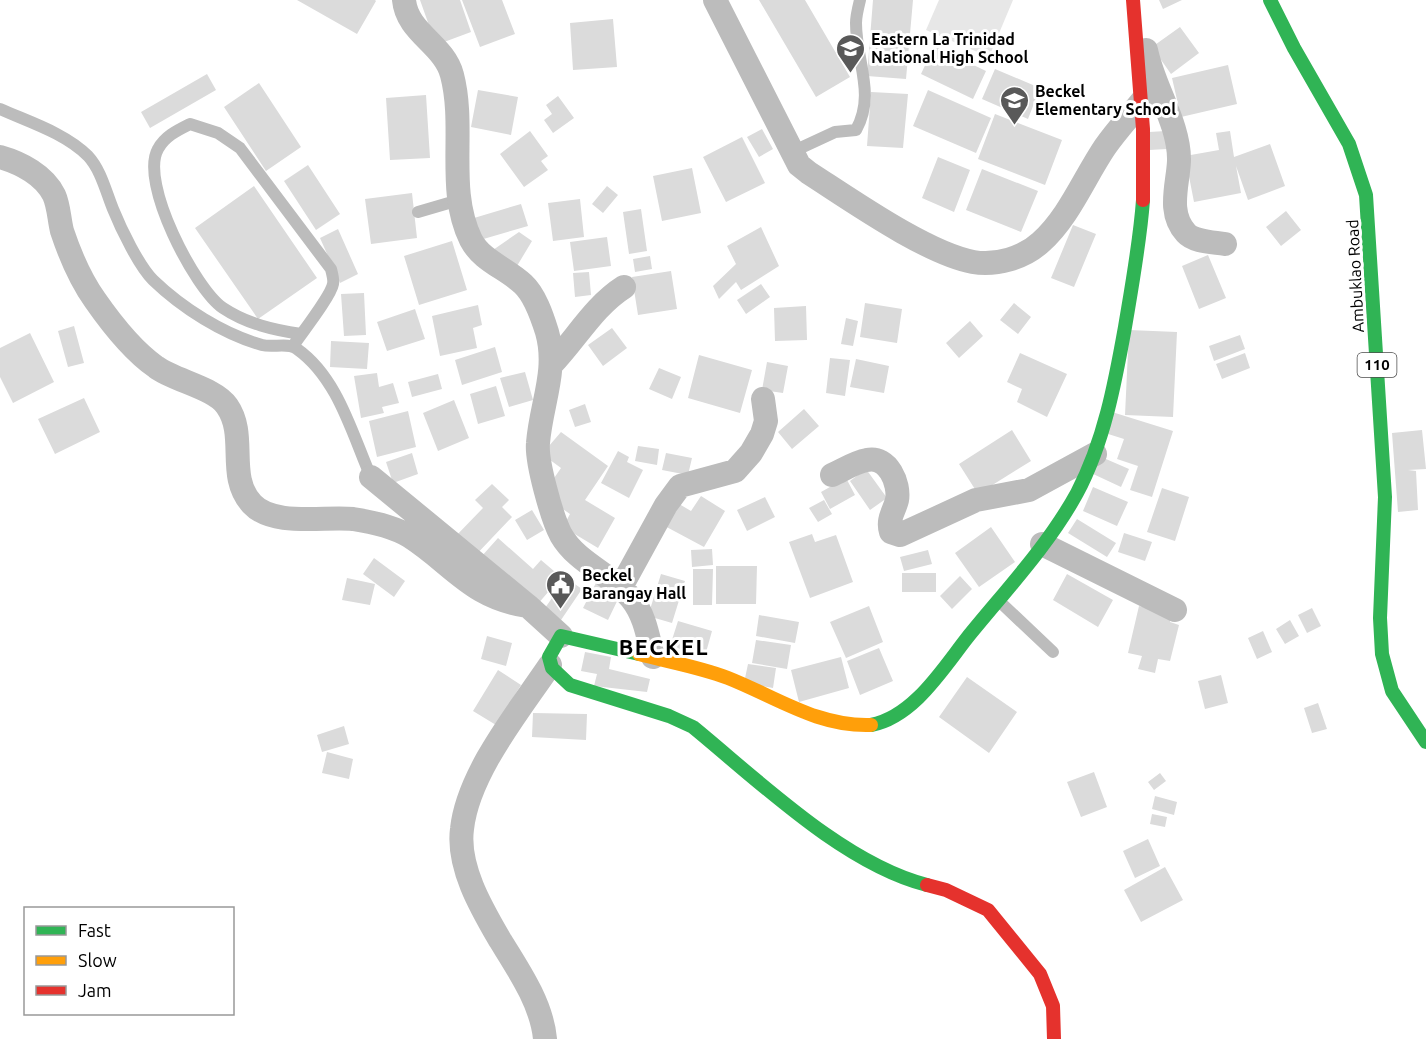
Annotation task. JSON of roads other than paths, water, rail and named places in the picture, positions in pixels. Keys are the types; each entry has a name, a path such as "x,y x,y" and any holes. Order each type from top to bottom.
{"street":[{"path":"404,0 408,18 442,56 452,73 457,110 459,200 463,221 473,242 491,262 523,284 535,301 547,331 552,364 537,445 539,463 556,522 570,547 621,587 643,617 653,657"},
{"path":"715,0 799,165 808,173 917,238 974,262 997,262 1021,256 1041,243 1054,227 1105,147 1142,101"},
{"path":"371,477 528,606 561,636 586,639 711,671 832,722 875,725 896,715 922,692 1065,514 1095,454 1115,383 1138,252 1144,173 1142,101 1134,35 1133,0"},
{"name":"Ambuklao Road","path":"1270,0 1350,147 1365,192 1372,233 1371,294 1380,401 1385,526 1381,636 1386,673 1405,712 1426,742"},
{"path":"1134,35 1144,44 1174,132 1179,160 1175,188 1178,222 1186,234 1197,240 1225,244"},
{"path":"0,157 32,171 46,184 54,196 62,229 78,273 95,300 123,334 154,366 173,378 209,392 227,404 236,426 238,475 244,493 253,506 272,516 298,519 351,519 382,524 409,536 457,576 491,596 506,603 528,606"},
{"path":"552,364 577,337 609,296 624,287"},
{"path":"621,587 666,505 680,486 719,478 735,471 751,453 762,434 766,421 763,399"},
{"path":"831,475 867,460 881,463 894,477 897,486 896,505 889,525 891,532 900,535 976,501 1029,490 1095,454"},
{"path":"1042,544 1175,610"},
{"path":"545,1039 544,1028 524,979 482,910 465,863 462,830 470,797 493,752 550,665 550,646 561,636"},
{"path":"550,665 557,675 570,685 669,716 693,727 816,827 851,850 903,879 946,891 987,910 1040,974 1053,1006 1053,1039"}],"lane":[{"path":"794,152 835,132 856,130 863,117 865,90 856,23 860,0"},
{"path":"0,109 57,135 88,156 99,174 126,235 152,279 162,288 210,322 263,346 293,346 313,364 333,390 371,477"},
{"path":"293,346 301,334 333,284 331,269 240,148 218,134 190,124 178,129 167,137 157,150 154,165 157,189 163,209 197,278 222,308 267,329 301,334"},
{"path":"418,212 459,200"},
{"path":"998,600 1053,652"}],"place":[{"name":"Eastern La Trinidad National High School","path":"850,74"},
{"name":"Beckel Elementary School","path":"1014,126"},
{"name":"Beckel Barangay Hall","path":"561,610"}],"district":[{"name":"BECKEL","path":"664,647"}]}
